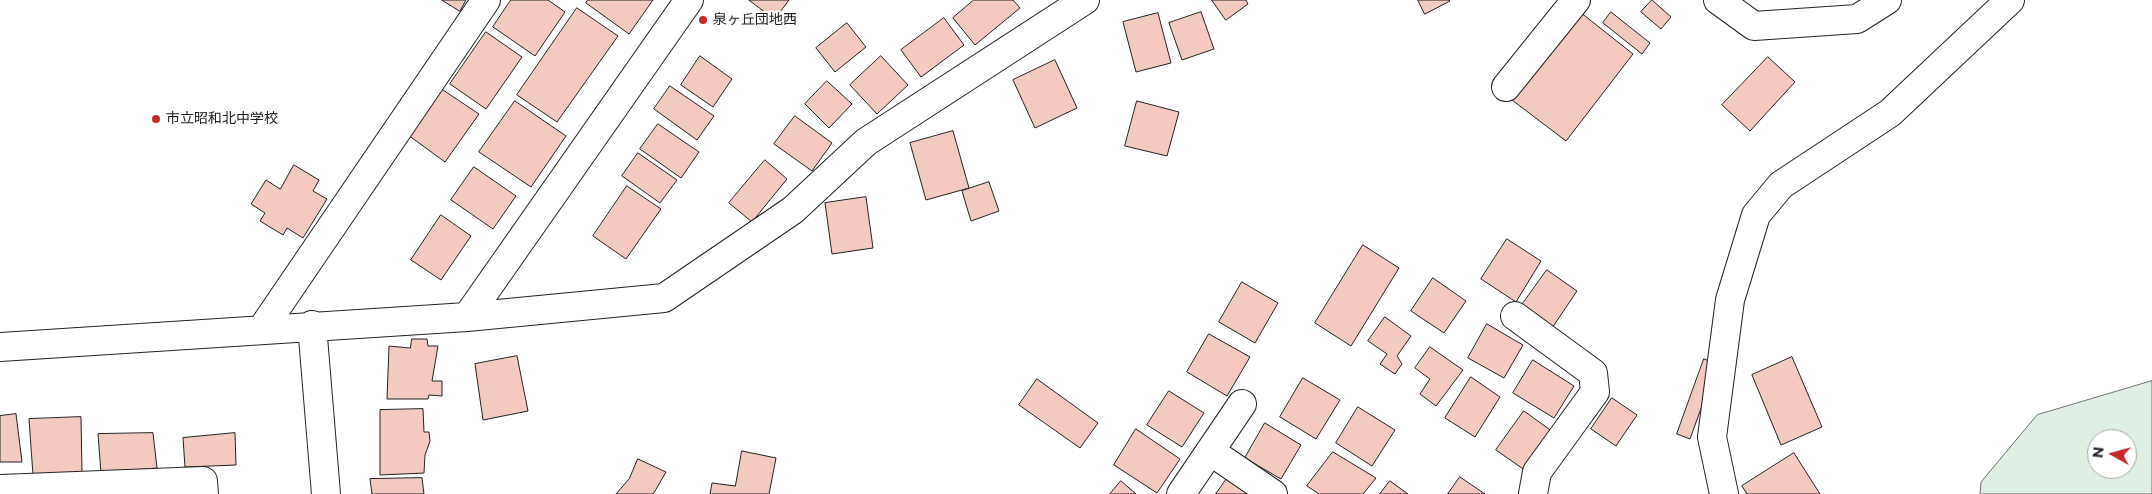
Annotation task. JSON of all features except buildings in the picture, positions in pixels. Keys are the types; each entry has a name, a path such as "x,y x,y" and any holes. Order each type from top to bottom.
{"street":[{"path":"262,329 486,0"},
{"path":"467,317 689,0"},
{"path":"0,347 467,317 664,298 793,210 866,142 1085,0"},
{"path":"1506,87 1576,0"},
{"path":"1718,0 1754,26 1857,19 1887,0"},
{"path":"1724,494 1712,437 1730,300 1756,215 1781,185 1890,113 2010,0"},
{"path":"1516,316 1593,373 1595,392 1537,472 1534,494"},
{"path":"312,326 326,494"},
{"path":"1181,494 1242,404"},
{"path":"1210,451 1273,494"},
{"path":"0,489 203,481 204,494"}],"green space":[{"path":"2152,381 2152,494 1980,494 1981,482 2037,415"}],"place":[{"name":"泉ヶ丘団地西","path":"703,20"},
{"name":"市立昭和北中学校","path":"156,119"}]}
